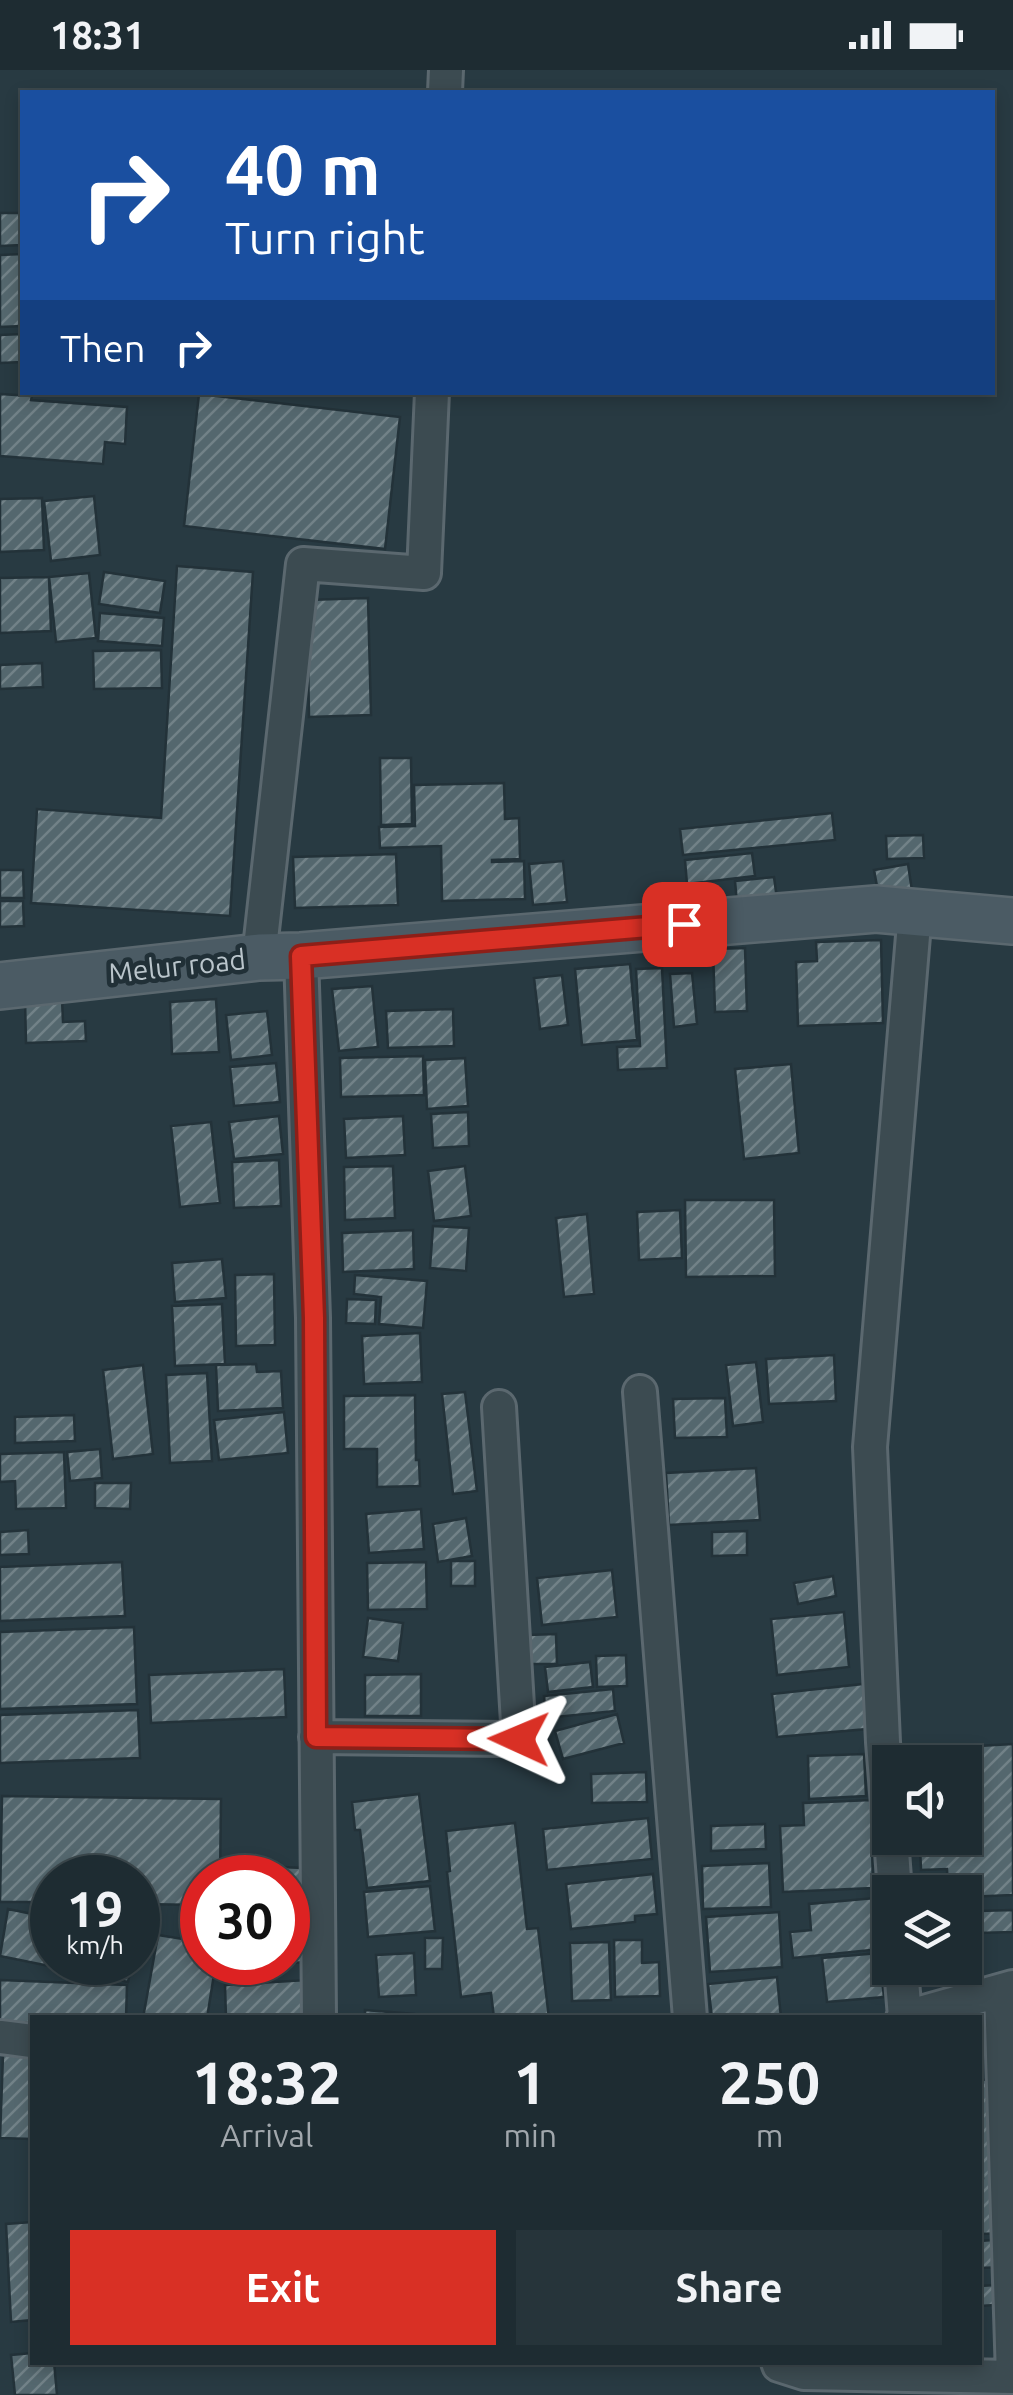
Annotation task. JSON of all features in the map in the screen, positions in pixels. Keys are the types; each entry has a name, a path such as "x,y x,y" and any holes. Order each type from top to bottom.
{"street":[{"path":"319,2015 314,1318 280,956 303,564 424,573 432,395"},
{"name":"Melur road","path":"0,986 280,956 876,909 1013,922"},
{"path":"883,1745 870,1447 914,912"},
{"path":"640,1392 690,2015"},
{"path":"316,1737 519,1739 499,1407"},
{"path":"902,1985 904,2015"},
{"path":"778,2365 804,2373 896,2385 1013,2377 1007,1989 911,2015"},
{"path":"0,2037 30,2041"}],"building":[{"path":"0,213 20,213 20,245 0,246"},
{"path":"20,254 20,326 0,327 0,255"},
{"path":"20,334 20,362 0,363 0,335"},
{"path":"0,394 127,407 125,444 105,442 103,464 0,456"},
{"path":"199,395 400,417 385,549 184,526"},
{"path":"94,496 100,555 51,561 44,501"},
{"path":"42,498 44,550 0,552 0,499"},
{"path":"177,566 253,572 230,916 31,903 37,809 161,818"},
{"path":"104,572 165,581 160,613 99,604"},
{"path":"89,573 96,638 56,642 49,577"},
{"path":"49,577 51,631 0,633 0,578"},
{"path":"368,598 371,715 309,717 307,600"},
{"path":"100,613 164,618 162,646 98,641"},
{"path":"161,650 162,688 94,689 93,651"},
{"path":"42,663 43,687 0,689 0,665"},
{"path":"380,758 411,758 412,824 381,825"},
{"path":"504,783 505,819 519,818 520,859 492,862 524,861 525,899 442,901 441,846 380,848 379,827 415,826 414,785"},
{"path":"832,813 835,840 683,855 680,829"},
{"path":"923,835 924,858 887,859 886,836"},
{"path":"752,853 755,876 687,884 685,860"},
{"path":"396,854 398,905 295,908 293,857"},
{"path":"563,861 567,902 533,905 529,864"},
{"path":"908,864 912,891 879,897 874,870"},
{"path":"0,870 23,870 24,898 0,898"},
{"path":"774,877 777,899 737,903 735,881"},
{"path":"0,901 23,901 24,926 0,927"},
{"path":"881,940 883,1023 798,1026 796,962 817,961 816,942"},
{"path":"745,948 747,1011 715,1012 713,949"},
{"path":"630,964 637,1040 582,1045 575,969"},
{"path":"662,968 667,1068 618,1070 617,1047 640,1046 636,969"},
{"path":"692,973 697,1024 674,1027 670,974"},
{"path":"562,975 568,1025 540,1029 534,978"},
{"path":"372,986 378,1047 339,1051 332,989"},
{"path":"25,999 62,999 63,1022 85,1021 86,1041 26,1043"},
{"path":"216,999 219,1052 172,1054 170,1002"},
{"path":"453,1009 454,1046 388,1048 386,1011"},
{"path":"267,1011 272,1055 231,1060 226,1015"},
{"path":"423,1056 424,1095 341,1097 340,1058"},
{"path":"465,1058 468,1106 427,1109 425,1060"},
{"path":"276,1063 280,1102 234,1106 230,1067"},
{"path":"791,1064 799,1153 744,1159 735,1069"},
{"path":"468,1112 469,1146 433,1148 431,1114"},
{"path":"279,1116 283,1154 234,1159 229,1122"},
{"path":"403,1116 405,1155 346,1158 344,1119"},
{"path":"211,1122 220,1203 180,1207 171,1126"},
{"path":"279,1160 281,1206 234,1208 232,1162"},
{"path":"393,1166 395,1218 345,1220 344,1167"},
{"path":"465,1166 471,1216 434,1221 428,1171"},
{"path":"685,1200 774,1200 775,1276 686,1277"},
{"path":"680,1210 682,1258 639,1260 637,1212"},
{"path":"587,1214 594,1294 564,1297 556,1218"},
{"path":"433,1226 469,1228 466,1271 430,1268"},
{"path":"413,1230 414,1269 343,1272 342,1233"},
{"path":"222,1259 226,1298 175,1302 172,1263"},
{"path":"274,1274 275,1345 236,1346 235,1275"},
{"path":"355,1275 427,1281 423,1328 379,1324 381,1297 354,1294"},
{"path":"347,1299 376,1300 375,1324 346,1323"},
{"path":"222,1304 225,1364 175,1366 172,1306"},
{"path":"420,1333 422,1382 364,1384 362,1336"},
{"path":"834,1355 836,1401 769,1404 766,1359"},
{"path":"756,1362 763,1422 733,1426 726,1365"},
{"path":"256,1364 257,1372 281,1371 283,1408 218,1411 216,1365"},
{"path":"143,1365 153,1454 113,1459 103,1370"},
{"path":"207,1373 212,1461 170,1463 166,1375"},
{"path":"465,1392 477,1491 453,1494 442,1394"},
{"path":"415,1395 420,1486 377,1487 377,1449 344,1449 344,1396"},
{"path":"725,1398 727,1437 675,1438 673,1399"},
{"path":"284,1412 288,1453 219,1460 214,1420"},
{"path":"74,1415 75,1441 15,1443 15,1417"},
{"path":"100,1449 102,1478 70,1481 67,1452"},
{"path":"64,1452 66,1508 16,1509 15,1481 0,1482 0,1454"},
{"path":"756,1468 760,1520 669,1525 666,1473"},
{"path":"95,1483 131,1483 130,1509 95,1508"},
{"path":"421,1509 424,1549 369,1553 366,1514"},
{"path":"466,1518 472,1556 438,1562 433,1524"},
{"path":"28,1530 29,1554 0,1555 0,1532"},
{"path":"747,1531 747,1555 712,1556 712,1532"},
{"path":"451,1561 475,1561 475,1586 451,1586"},
{"path":"122,1562 125,1616 0,1621 0,1567"},
{"path":"426,1562 427,1609 368,1610 367,1563"},
{"path":"612,1570 617,1617 542,1625 537,1578"},
{"path":"833,1576 836,1596 798,1604 794,1583"},
{"path":"844,1612 849,1667 777,1675 771,1619"},
{"path":"368,1618 403,1623 398,1661 363,1657"},
{"path":"134,1627 137,1704 0,1709 0,1632"},
{"path":"556,1634 557,1664 528,1664 528,1635"},
{"path":"626,1655 627,1686 597,1687 596,1656"},
{"path":"590,1662 593,1687 548,1692 545,1667"},
{"path":"284,1669 286,1717 151,1723 149,1675"},
{"path":"421,1674 421,1716 365,1716 365,1675"},
{"path":"863,1684 867,1729 777,1737 772,1694"},
{"path":"613,1689 615,1711 546,1718 544,1696"},
{"path":"138,1710 140,1758 0,1763 0,1715"},
{"path":"617,1714 624,1743 563,1759 555,1731"},
{"path":"1013,1744 1013,1895 982,1896 982,1875 947,1875 947,1869 921,1870 920,1855 982,1855 982,1746"},
{"path":"864,1754 866,1796 809,1799 808,1756"},
{"path":"646,1772 647,1802 592,1803 591,1774"},
{"path":"419,1794 430,1881 367,1888 360,1830 355,1830 352,1802"},
{"path":"2,1796 221,1799 220,1855 180,1855 180,1905 160,1904 160,1855 30,1855 30,1902 0,1902"},
{"path":"871,1800 872,1888 783,1892 780,1826 804,1825 803,1803"},
{"path":"648,1818 652,1859 547,1870 543,1829"},
{"path":"515,1823 527,1929 538,1928 549,2015 494,2015 491,1993 461,1997 446,1831"},
{"path":"765,1824 766,1849 711,1851 711,1826"},
{"path":"769,1863 771,1907 703,1909 702,1866"},
{"path":"653,1874 657,1914 635,1916 635,1922 571,1929 566,1884"},
{"path":"430,1886 435,1931 368,1937 364,1892"},
{"path":"872,1898 872,1950 793,1958 790,1932 811,1930 809,1904"},
{"path":"8,1909 30,1914 30,1962 0,1956"},
{"path":"1013,1910 1013,1932 982,1933 982,1911"},
{"path":"779,1912 782,1967 710,1972 706,1917"},
{"path":"160,1935 180,1938 180,1985 212,1985 207,2015 144,2015 149,1985 160,1985"},
{"path":"425,1938 443,1938 442,1969 425,1969"},
{"path":"614,1940 642,1940 642,1963 659,1962 660,1996 615,1997"},
{"path":"609,1942 611,2000 572,2001 570,1943"},
{"path":"414,1953 416,1995 379,1997 376,1955"},
{"path":"872,1954 872,1985 883,1985 884,1997 827,2002 822,1958"},
{"path":"777,1977 781,2015 712,2015 708,1984"},
{"path":"0,1980 30,1981 30,1985 127,1985 126,2015 30,2015 30,2023 0,2022"},
{"path":"225,1985 307,1985 309,2015 226,2015"},
{"path":"365,2010 414,2014 414,2015 365,2015"},
{"path":"3,2055 30,2056 30,2139 0,2138"},
{"path":"1000,2079 1007,2233 982,2234 982,2080"},
{"path":"30,2222 30,2320 11,2322 6,2224"},
{"path":"1005,2239 1007,2267 982,2268 982,2241"},
{"path":"995,2285 995,2305 982,2306 982,2286"},
{"path":"30,2353 30,2365 54,2365 57,2395 15,2395 11,2355"}],"route":[{"path":"519,1739 316,1737 314,1318 301,956 684,924"}]}
